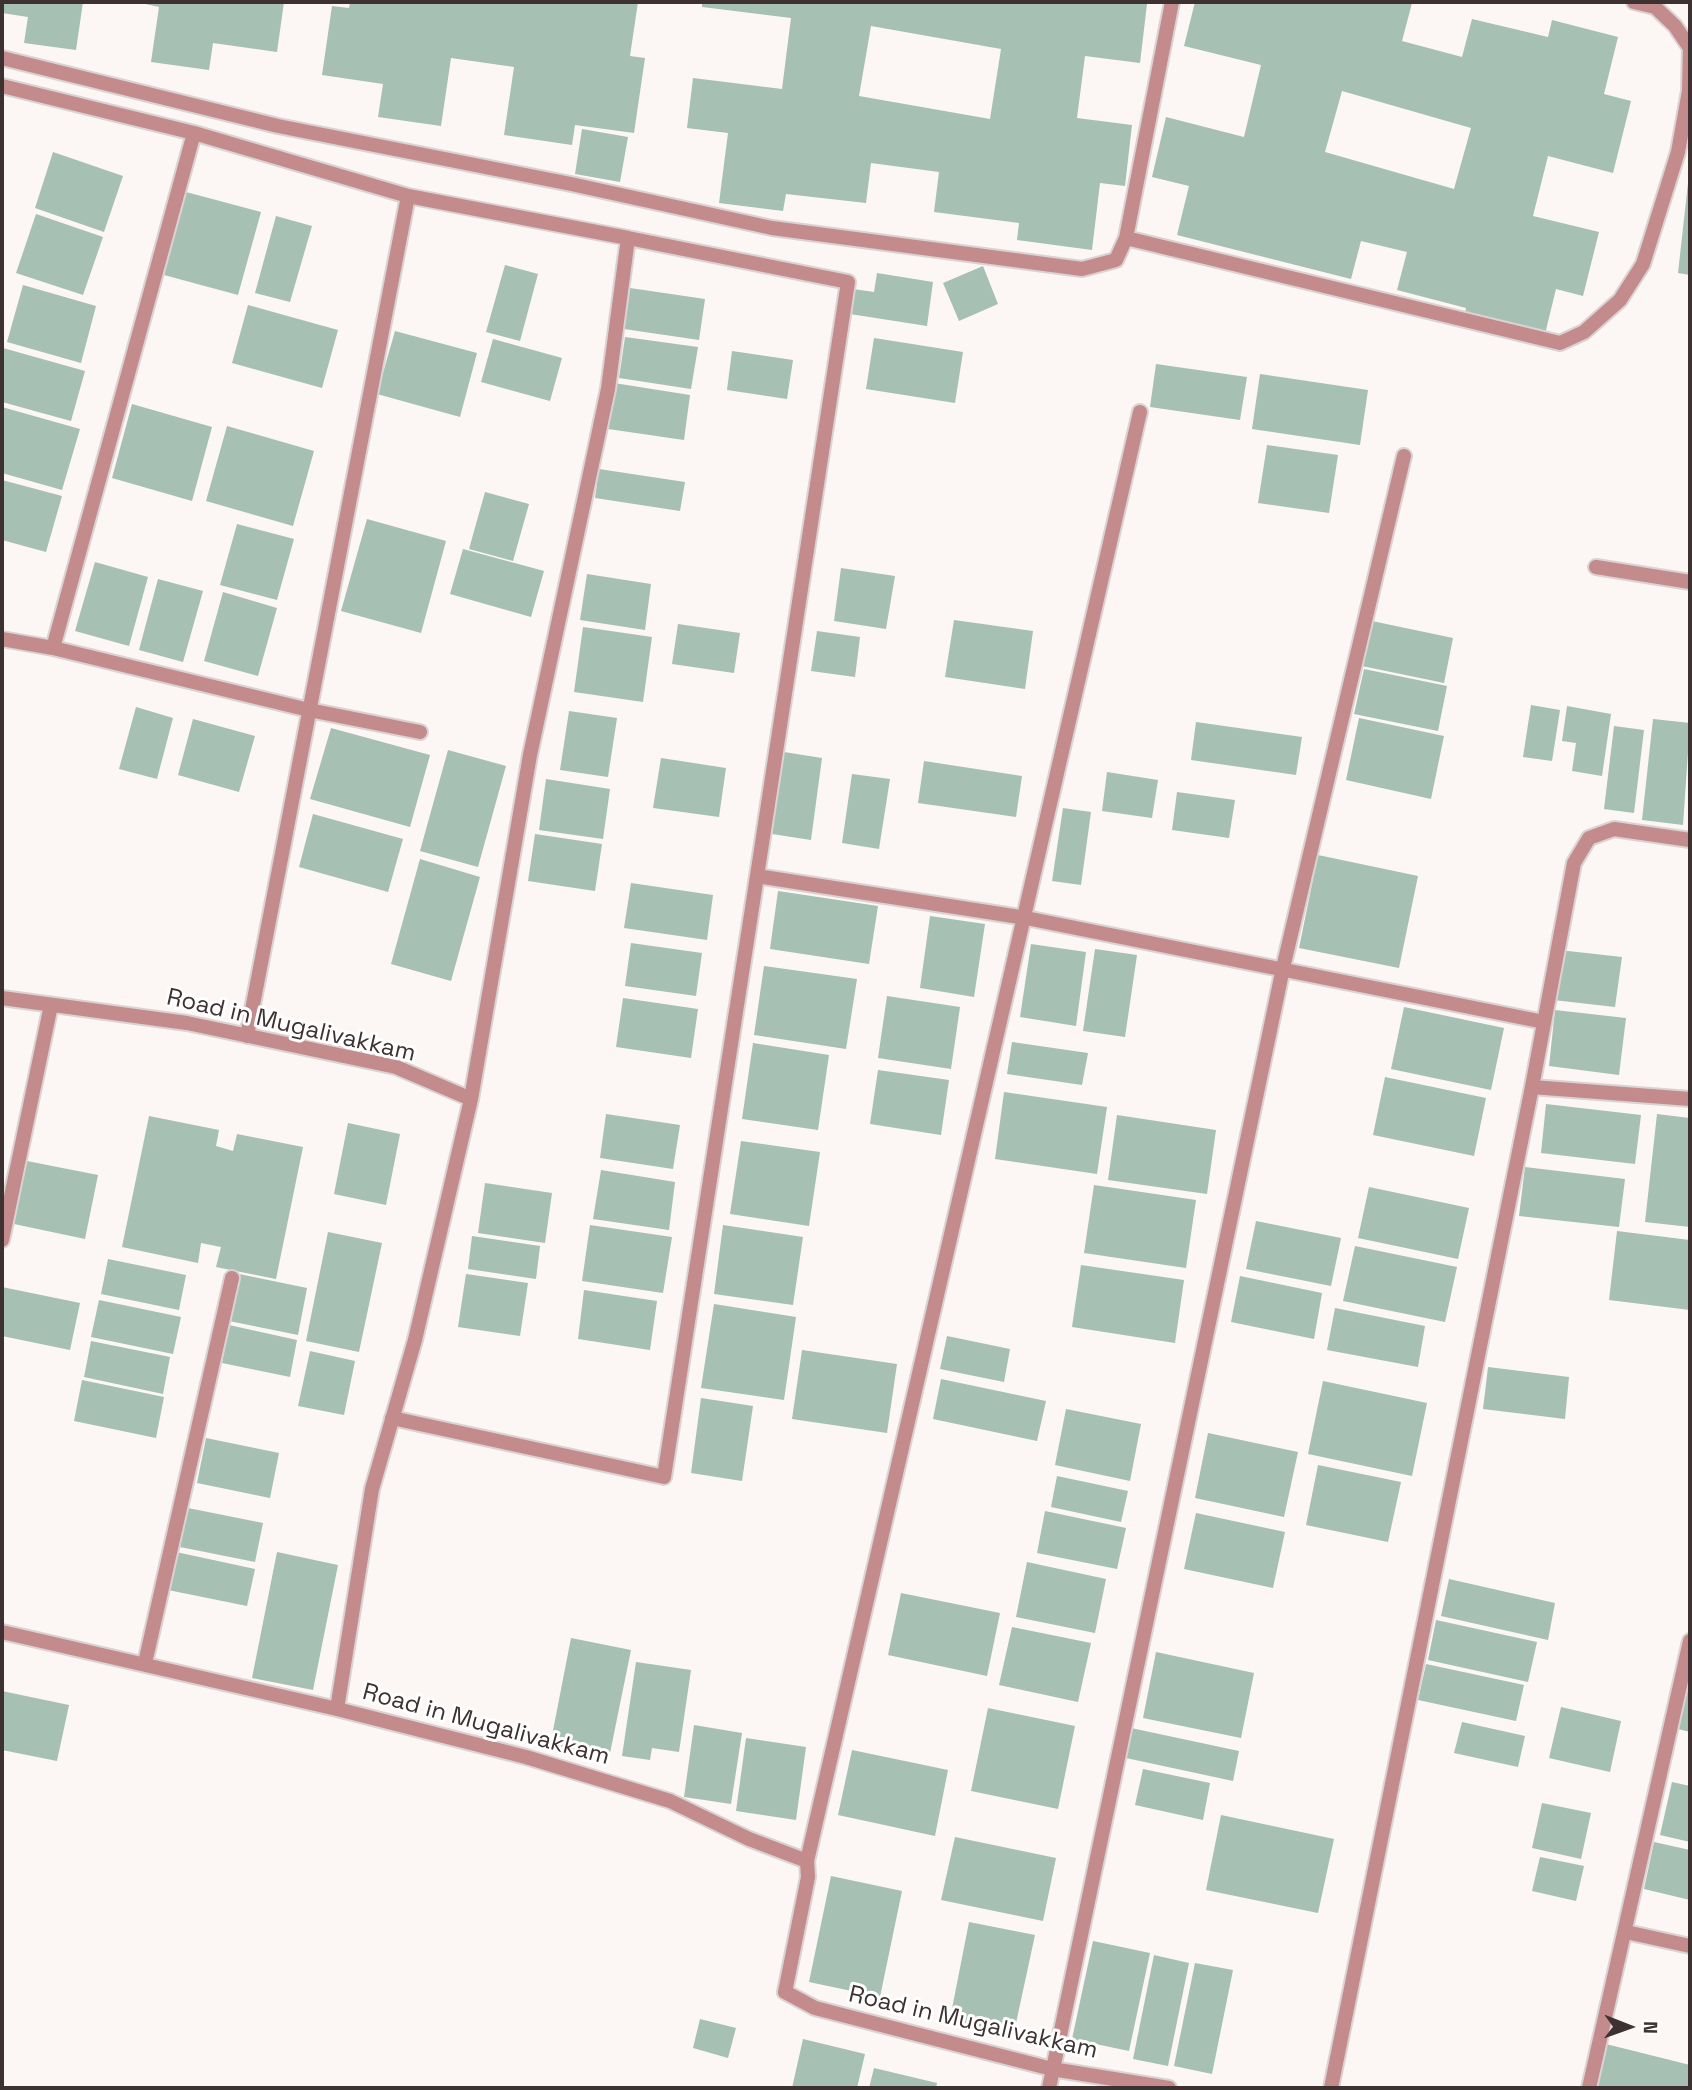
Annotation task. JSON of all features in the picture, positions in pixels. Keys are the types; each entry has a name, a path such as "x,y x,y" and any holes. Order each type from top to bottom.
{"street":[{"path":"2,58 278,126 571,184 772,228 1082,269 1116,260 1126,239 1172,2"},
{"path":"1126,239 1560,342 1584,332 1620,300 1643,264 1678,152 1689,91 1690,48 1675,26 1655,8 1634,2"},
{"path":"2,86 194,134 408,196 848,282 664,1477 392,1418"},
{"path":"53,648 194,134"},
{"path":"247,1036 408,196"},
{"path":"471,1099 530,755 608,389 628,237"},
{"path":"807,1861 1026,918 1140,412"},
{"path":"1049,2088 1283,968 1404,456"},
{"path":"1596,566 1690,582"},
{"path":"2,639 53,648 309,710 420,732"},
{"path":"1331,2088 1545,1022 1574,863 1589,838 1614,829 1690,840"},
{"path":"757,876 1026,918 1545,1022"},
{"name":"Road in Mugalivakkam","path":"2,998 187,1023 396,1067 471,1099 439,1247 372,1489 337,1709 526,1757 670,1801 749,1839 807,1861 808,1877 785,1992 815,2008 1052,2069 1168,2088"},
{"path":"2,1240 51,1005"},
{"path":"1532,1087 1690,1099"},
{"path":"145,1662 232,1278"},
{"path":"2,1632 145,1662 337,1709"},
{"path":"1589,2088 1690,1641"},
{"path":"1626,1933 1690,1946"}],"building":[{"path":"2,2 83,2 76,50 24,43 28,17 2,13"},
{"path":"136,2 284,2 277,52 213,43 209,70 151,62 159,7"},
{"path":"350,2 638,2 630,56 645,58 634,133 575,125 572,145 504,135 514,67 451,58 441,126 378,117 383,84 322,75 332,6 349,8"},
{"path":"702,2 1147,4 1140,63 1085,56 1077,118 1132,125 1125,186 1100,183 1092,250 1017,240 1019,223 934,212 939,172 871,163 866,203 786,194 783,211 719,203 728,133 687,128 693,78 782,89 791,18 702,7","holes":["871,26 1001,49 990,119 859,96"]},
{"path":"1195,2 1412,3 1402,41 1462,57 1472,19 1548,37 1552,20 1618,37 1604,94 1631,101 1613,173 1548,156 1533,216 1599,232 1583,296 1556,289 1545,334 1465,314 1466,308 1397,290 1407,252 1361,241 1351,279 1177,235 1189,186 1152,177 1166,117 1244,137 1261,65 1184,46","holes":["1342,91 1471,128 1454,189 1325,152"]},
{"path":"582,129 628,137 620,182 575,174"},
{"path":"53,152 123,176 104,232 35,208"},
{"path":"1690,183 1690,275 1678,273"},
{"path":"186,192 261,212 238,295 164,275"},
{"path":"36,214 103,237 83,295 16,273"},
{"path":"276,216 312,226 290,302 255,293"},
{"path":"505,265 538,274 520,341 486,332"},
{"path":"983,266 998,304 959,321 943,283"},
{"path":"877,273 933,282 927,326 850,314 853,289 874,292"},
{"path":"23,285 96,306 81,363 7,342"},
{"path":"630,288 705,299 699,340 624,329"},
{"path":"248,305 338,330 322,388 232,363"},
{"path":"395,331 477,353 460,417 377,394"},
{"path":"625,337 698,347 691,389 619,378"},
{"path":"874,338 963,352 955,403 866,389"},
{"path":"493,339 562,358 550,401 481,382"},
{"path":"3,348 85,371 71,421 2,402"},
{"path":"732,351 793,360 787,399 727,390"},
{"path":"1156,364 1247,377 1240,420 1150,407"},
{"path":"1260,374 1368,390 1360,445 1252,429"},
{"path":"614,383 690,395 684,440 608,429"},
{"path":"132,404 212,427 192,501 112,478"},
{"path":"2,407 80,429 62,490 2,473"},
{"path":"227,426 314,451 293,526 206,501"},
{"path":"1267,445 1338,455 1329,513 1258,503"},
{"path":"599,469 685,482 680,511 595,498"},
{"path":"2,480 62,496 46,552 2,540"},
{"path":"485,492 529,504 513,561 469,549"},
{"path":"367,519 446,541 421,633 341,611"},
{"path":"237,524 294,539 277,600 220,585"},
{"path":"463,549 544,571 531,617 450,594"},
{"path":"95,562 148,577 129,646 75,631"},
{"path":"841,568 895,576 886,629 834,621"},
{"path":"587,574 651,584 645,630 580,620"},
{"path":"158,579 203,591 183,662 139,650"},
{"path":"223,592 277,608 258,676 204,661"},
{"path":"954,620 1033,631 1025,689 945,677"},
{"path":"1372,621 1453,638 1444,683 1362,666"},
{"path":"678,624 740,633 734,673 672,664"},
{"path":"583,627 652,637 643,702 574,692"},
{"path":"817,631 860,637 855,677 811,671"},
{"path":"1364,669 1447,686 1438,731 1354,714"},
{"path":"1531,705 1560,710 1552,761 1523,757"},
{"path":"1567,706 1611,714 1602,776 1572,771 1576,743 1562,741"},
{"path":"136,707 173,718 157,779 119,769"},
{"path":"569,711 617,718 608,777 560,770"},
{"path":"1359,718 1444,736 1431,799 1346,780"},
{"path":"193,719 255,736 239,792 178,775"},
{"path":"1653,719 1690,723 1683,825 1642,820"},
{"path":"1196,722 1302,737 1296,775 1191,760"},
{"path":"1614,726 1644,730 1634,813 1604,809"},
{"path":"331,728 430,755 410,827 310,799"},
{"path":"448,750 506,766 478,867 420,851"},
{"path":"784,752 822,758 811,840 772,834"},
{"path":"661,758 726,768 719,817 653,808"},
{"path":"924,761 1022,776 1016,817 918,803"},
{"path":"1107,772 1158,780 1152,818 1102,811"},
{"path":"852,774 890,779 879,849 842,843"},
{"path":"546,779 610,789 603,839 539,830"},
{"path":"1177,792 1235,800 1229,838 1172,830"},
{"path":"1063,808 1091,812 1081,885 1052,881"},
{"path":"313,814 403,839 388,892 299,867"},
{"path":"535,834 602,844 595,891 528,881"},
{"path":"1318,855 1418,876 1399,968 1299,948"},
{"path":"420,859 480,877 451,981 391,964"},
{"path":"631,883 713,895 707,940 624,928"},
{"path":"778,891 878,906 869,964 770,949"},
{"path":"930,916 985,924 974,997 920,988"},
{"path":"631,943 702,953 696,996 625,986"},
{"path":"1031,944 1086,952 1076,1026 1020,1017"},
{"path":"1095,949 1137,955 1125,1037 1083,1031"},
{"path":"1559,950 1622,957 1615,1007 1553,1000"},
{"path":"764,966 857,979 846,1049 754,1035"},
{"path":"887,996 960,1007 951,1069 878,1058"},
{"path":"623,998 698,1009 691,1058 616,1047"},
{"path":"1404,1007 1504,1028 1491,1090 1391,1069"},
{"path":"1555,1010 1626,1018 1619,1075 1549,1066"},
{"path":"1012,1042 1088,1053 1082,1085 1007,1074"},
{"path":"753,1043 829,1055 818,1130 742,1119"},
{"path":"878,1070 949,1080 941,1135 870,1124"},
{"path":"1385,1077 1486,1098 1474,1156 1373,1135"},
{"path":"1004,1092 1107,1107 1097,1174 995,1159"},
{"path":"1546,1104 1641,1115 1635,1164 1541,1153"},
{"path":"606,1114 680,1125 673,1169 600,1158"},
{"path":"1657,1114 1690,1118 1690,1227 1645,1222"},
{"path":"1117,1115 1216,1130 1207,1194 1108,1180"},
{"path":"149,1116 219,1130 216,1146 233,1151 237,1134 303,1147 276,1279 216,1267 221,1247 201,1243 198,1263 122,1247"},
{"path":"348,1123 400,1134 386,1205 334,1194"},
{"path":"741,1141 820,1152 809,1226 730,1214"},
{"path":"27,1161 98,1175 85,1239 14,1224"},
{"path":"1525,1167 1625,1179 1619,1227 1519,1216"},
{"path":"601,1170 675,1182 669,1230 593,1219"},
{"path":"485,1183 552,1193 545,1243 478,1233"},
{"path":"1094,1185 1196,1200 1186,1268 1084,1253"},
{"path":"1369,1187 1469,1208 1458,1259 1358,1238"},
{"path":"1256,1221 1341,1238 1331,1286 1246,1269"},
{"path":"590,1225 672,1237 663,1293 582,1281"},
{"path":"723,1225 803,1237 793,1305 714,1294"},
{"path":"1617,1231 1690,1240 1690,1310 1609,1300"},
{"path":"328,1232 382,1243 359,1352 306,1341"},
{"path":"472,1236 540,1246 536,1279 468,1269"},
{"path":"1355,1246 1457,1267 1445,1322 1343,1301"},
{"path":"108,1259 186,1275 179,1310 101,1294"},
{"path":"1081,1265 1184,1280 1175,1343 1072,1327"},
{"path":"239,1274 307,1288 298,1335 229,1321"},
{"path":"466,1274 528,1283 520,1336 458,1327"},
{"path":"1240,1276 1322,1293 1314,1339 1231,1322"},
{"path":"2,1287 80,1303 70,1350 2,1336"},
{"path":"584,1290 657,1301 650,1350 578,1339"},
{"path":"99,1300 181,1317 173,1354 91,1337"},
{"path":"714,1304 796,1317 784,1400 701,1388"},
{"path":"1335,1308 1425,1326 1418,1367 1327,1350"},
{"path":"229,1325 297,1340 290,1377 222,1363"},
{"path":"947,1336 1010,1349 1004,1382 940,1369"},
{"path":"91,1341 170,1357 163,1394 84,1377"},
{"path":"802,1350 897,1364 887,1433 792,1419"},
{"path":"310,1351 355,1361 344,1415 298,1406"},
{"path":"1488,1367 1569,1377 1565,1419 1483,1409"},
{"path":"941,1379 1046,1401 1037,1441 933,1419"},
{"path":"82,1380 164,1397 156,1438 74,1421"},
{"path":"1323,1381 1427,1403 1412,1476 1308,1454"},
{"path":"701,1398 753,1406 742,1481 691,1473"},
{"path":"1066,1409 1141,1424 1130,1481 1055,1465"},
{"path":"1208,1433 1298,1452 1284,1517 1195,1498"},
{"path":"206,1438 279,1453 270,1498 197,1483"},
{"path":"1318,1465 1401,1482 1388,1542 1306,1525"},
{"path":"1057,1476 1128,1491 1121,1522 1051,1507"},
{"path":"188,1508 263,1523 255,1562 180,1547"},
{"path":"1045,1511 1126,1528 1117,1569 1037,1553"},
{"path":"1196,1513 1285,1532 1273,1588 1184,1569"},
{"path":"176,1552 255,1569 247,1606 168,1590"},
{"path":"277,1552 338,1565 313,1690 252,1678"},
{"path":"1027,1562 1106,1579 1095,1633 1016,1617"},
{"path":"1449,1579 1555,1603 1548,1640 1441,1616"},
{"path":"901,1593 1000,1613 987,1676 888,1655"},
{"path":"1436,1620 1537,1642 1528,1682 1428,1660"},
{"path":"1012,1627 1091,1643 1078,1702 999,1685"},
{"path":"571,1638 631,1650 608,1763 549,1751"},
{"path":"1156,1652 1254,1673 1241,1738 1143,1718"},
{"path":"636,1662 691,1670 679,1752 652,1748 650,1760 622,1756"},
{"path":"1426,1664 1524,1685 1516,1721 1418,1700"},
{"path":"1683,1690 1690,1692 1690,1732 1674,1728"},
{"path":"2,1691 69,1705 57,1761 2,1750"},
{"path":"1561,1707 1621,1721 1610,1772 1549,1758"},
{"path":"988,1708 1075,1726 1058,1809 971,1791"},
{"path":"1462,1722 1525,1736 1518,1767 1454,1753"},
{"path":"694,1725 742,1733 731,1804 684,1797"},
{"path":"1131,1728 1239,1751 1233,1781 1126,1758"},
{"path":"746,1738 806,1747 796,1820 736,1811"},
{"path":"852,1750 948,1770 935,1836 838,1815"},
{"path":"1143,1769 1210,1783 1203,1820 1135,1805"},
{"path":"1672,1782 1690,1786 1690,1842 1660,1835"},
{"path":"1542,1803 1591,1813 1581,1859 1532,1848"},
{"path":"1221,1815 1334,1839 1318,1913 1206,1890"},
{"path":"955,1837 1056,1858 1043,1921 941,1900"},
{"path":"1654,1842 1690,1850 1690,1900 1644,1889"},
{"path":"1540,1857 1584,1866 1576,1901 1532,1891"},
{"path":"831,1876 902,1891 880,1997 809,1982"},
{"path":"969,1922 1035,1935 1013,2037 949,2024"},
{"path":"1093,1941 1150,1953 1129,2051 1072,2039"},
{"path":"1154,1955 1189,1963 1168,2066 1133,2059"},
{"path":"1195,1963 1233,1970 1212,2074 1174,2066"},
{"path":"700,2019 736,2028 728,2058 693,2048"},
{"path":"803,2039 865,2054 857,2088 792,2088"},
{"path":"1602,2043 1690,2065 1690,2088 1591,2088"},
{"path":"874,2068 937,2083 936,2088 869,2088"}]}
